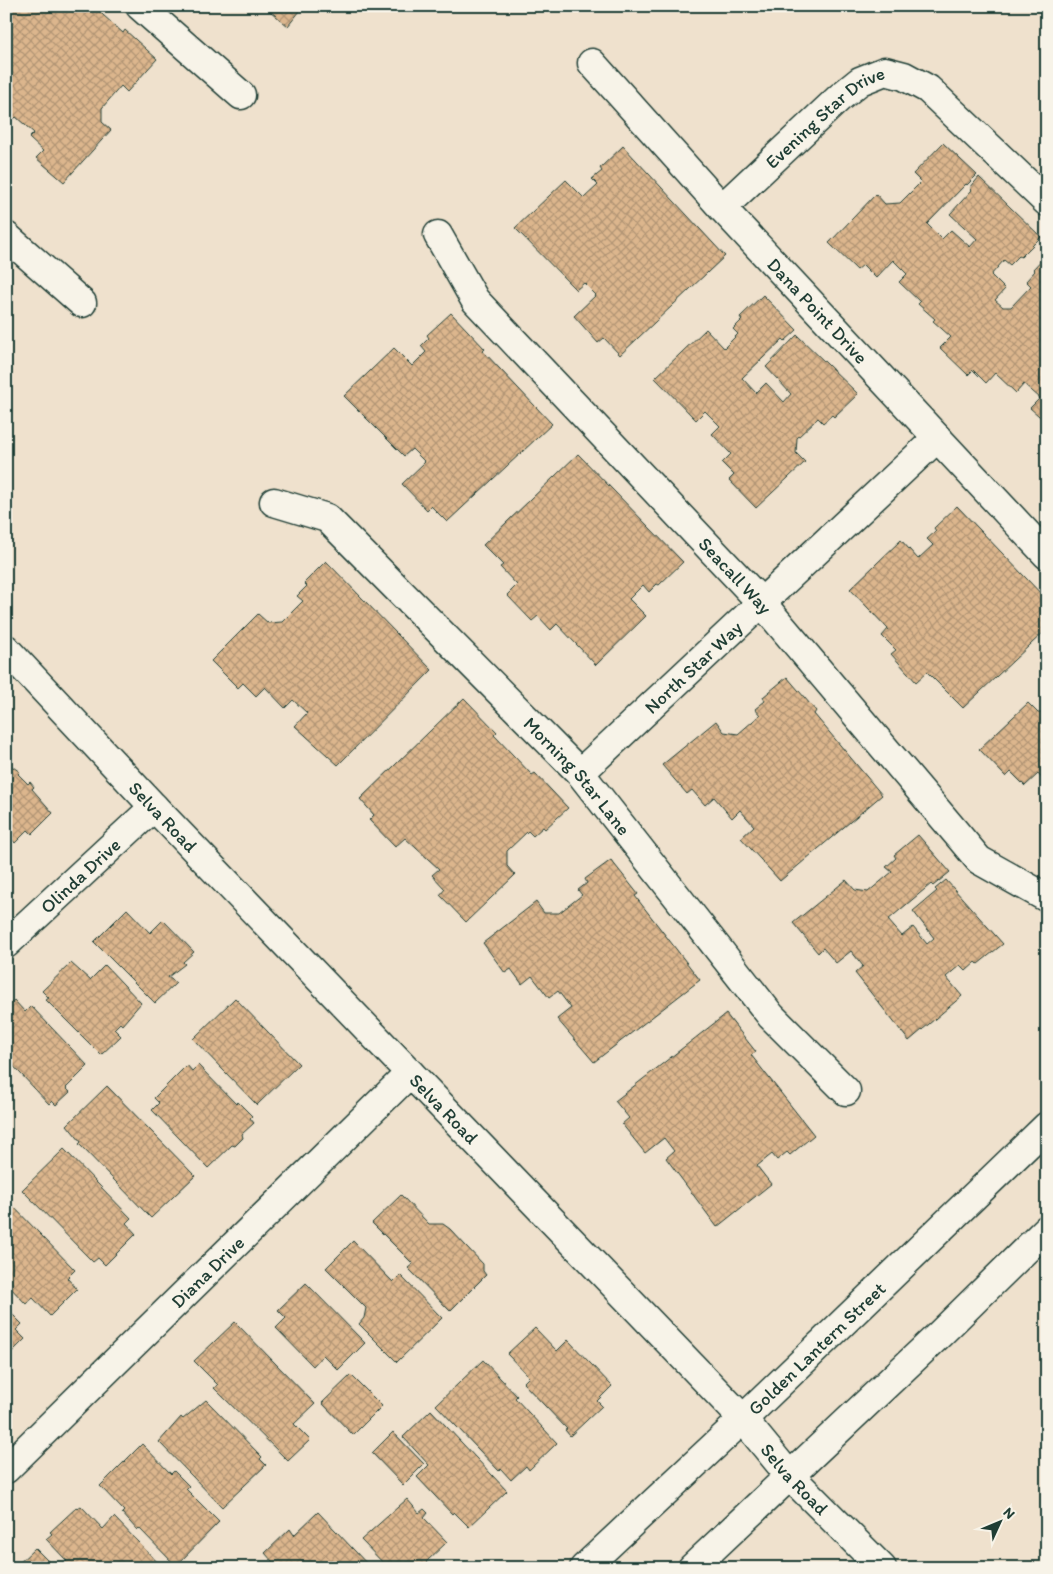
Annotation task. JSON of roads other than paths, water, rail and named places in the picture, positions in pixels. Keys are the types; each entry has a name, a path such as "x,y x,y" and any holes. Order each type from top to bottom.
{"street":[{"path":"140,6 241,95"},
{"name":"Dana Point Drive","path":"592,63 722,208 1047,555"},
{"name":"Evening Star Drive","path":"722,208 839,98 860,81 885,71 904,76 928,89 1047,202"},
{"name":"Seacall Way","path":"438,235 475,300 761,602 979,860 1047,898"},
{"path":"6,236 82,303"},
{"name":"North Star Way","path":"580,773 937,438"},
{"name":"Morning Star Lane","path":"274,502 327,518 580,773 771,1016 846,1091"},
{"name":"Selva Road","path":"6,649 154,807 743,1419 789,1476 882,1568"},
{"name":"Olinda Drive","path":"6,944 154,807"},
{"name":"Diana Drive","path":"6,1469 410,1073"},
{"name":"Golden Lantern Street","path":"584,1568 743,1419 1047,1126"},
{"path":"692,1568 940,1334 1047,1229"}]}
